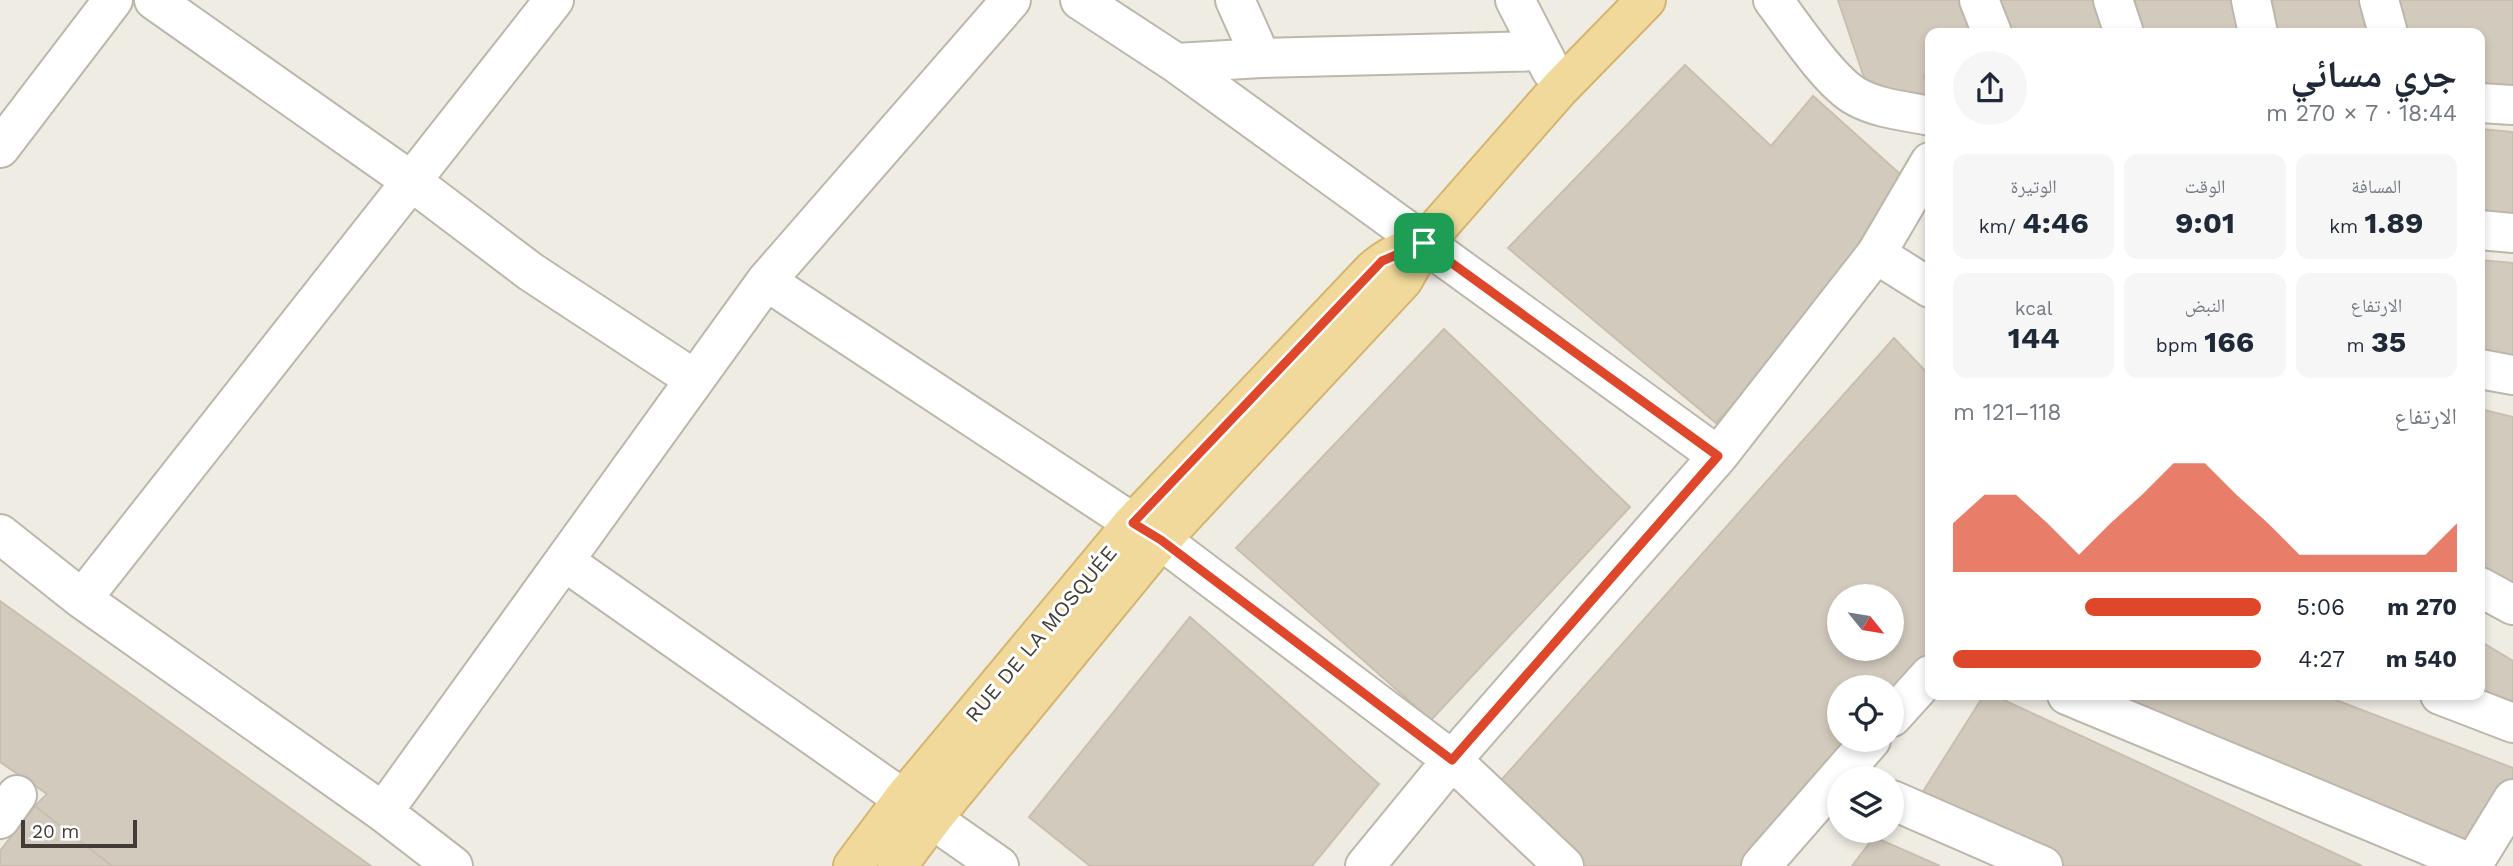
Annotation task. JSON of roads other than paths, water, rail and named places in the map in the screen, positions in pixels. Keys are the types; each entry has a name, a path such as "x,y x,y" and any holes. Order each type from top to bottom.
{"main road":[{"path":"1424,243 1560,88 1646,0"},
{"name":"RUE DE LA MOSQUÉE","path":"853,866 918,808 1147,532 1382,261 1424,243"},
{"path":"897,866 918,808"}],"street":[{"path":"0,148 113,0"},
{"path":"154,0 411,181 531,272 694,379"},
{"path":"82,599 554,0"},
{"path":"383,812 766,281 1011,0"},
{"path":"1080,0 1176,62 1718,456"},
{"path":"1235,0 1261,58"},
{"path":"1515,0 1560,88"},
{"path":"1773,0 1840,86 1879,106 1925,115"},
{"path":"1979,0 1990,28"},
{"path":"2113,0 2122,28"},
{"path":"2251,0 2257,28"},
{"path":"2379,0 2387,28"},
{"path":"1176,62 1541,51"},
{"path":"2485,103 2513,104"},
{"path":"1365,866 1452,760 1718,456 1876,254 1925,171"},
{"path":"2485,230 2513,233"},
{"path":"1876,254 1925,285"},
{"path":"766,281 1147,532 1452,760 1564,866"},
{"path":"2485,370 2513,374"},
{"path":"0,534 82,599 383,812 439,862"},
{"path":"564,561 999,866"},
{"path":"2485,590 2513,605"},
{"path":"1904,704 1925,681"},
{"path":"2079,700 2472,865 2513,799"},
{"path":"2453,700 2513,723"},
{"path":"1850,766 1861,752"},
{"path":"1761,866 1827,793"},
{"path":"1904,805 2043,866"}]}
